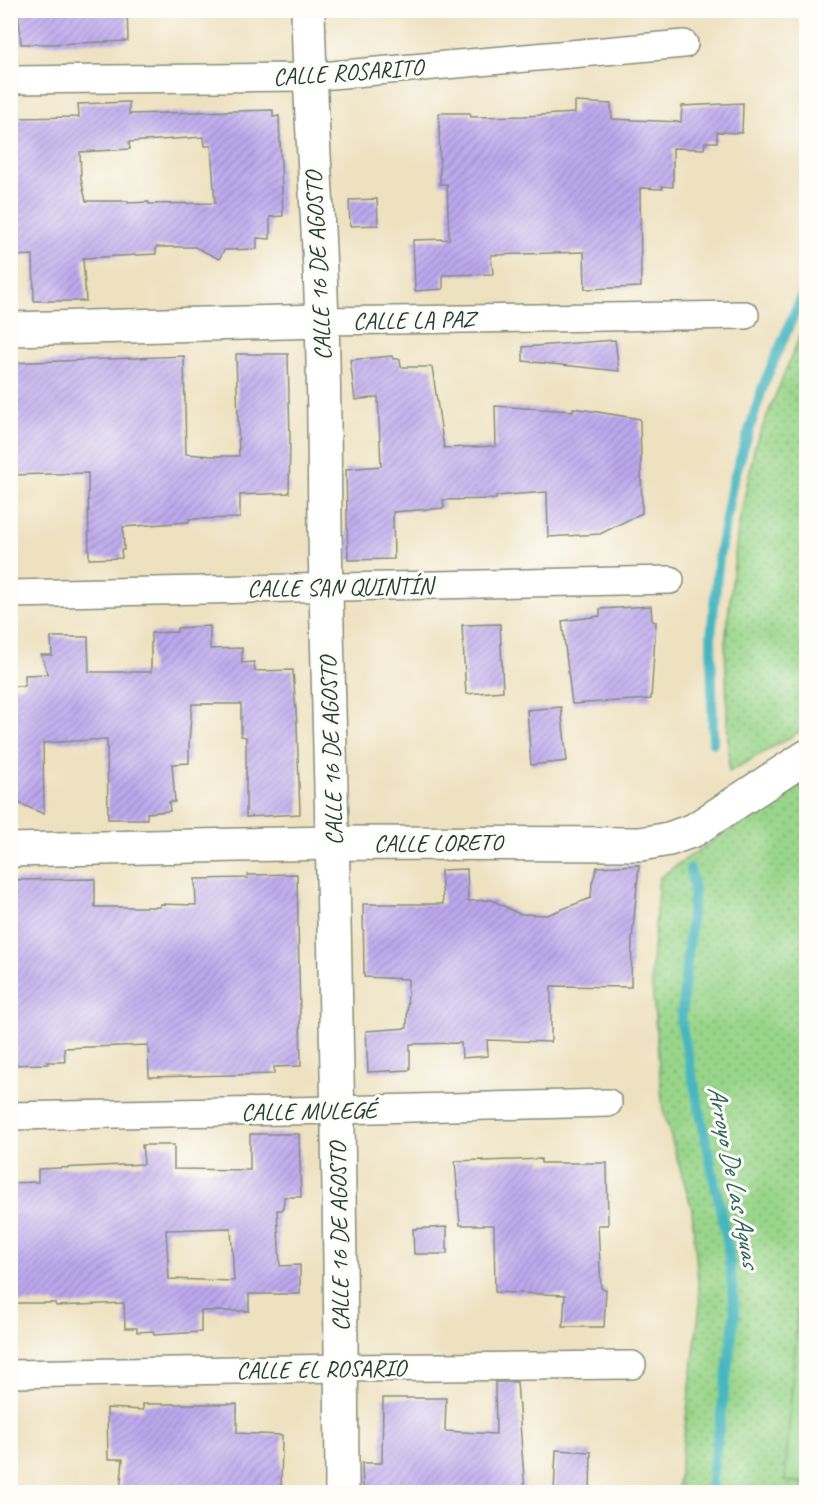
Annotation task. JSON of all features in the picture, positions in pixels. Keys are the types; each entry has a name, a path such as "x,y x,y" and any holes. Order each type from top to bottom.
{"street":[{"name":"CALLE 16 DE AGOSTO","path":"308,10 309,77 322,321 333,843 342,1492"},
{"name":"CALLE ROSARITO","path":"10,80 309,77 684,44"},
{"name":"CALLE LA PAZ","path":"10,329 322,321 746,315"},
{"name":"CALLE SAN QUINTÍN","path":"10,594 670,580"},
{"name":"CALLE LORETO","path":"10,850 333,843 641,844 669,839 694,830 807,757"},
{"name":"CALLE MULEGÉ","path":"10,1116 608,1103"},
{"name":"CALLE EL ROSARIO","path":"10,1374 632,1365"}],"green space":[{"path":"806,321 806,728 729,772 725,643 738,529 755,445"},
{"path":"806,785 806,1492 677,1492 700,1305 692,1209 663,1110 651,974 659,878 775,800"},
{"path":"804,1225 806,1225 806,1483 785,1481"}],"building":[{"path":"18,10 127,10 128,41 21,44"},
{"path":"129,102 129,114 273,110 273,117 279,116 283,216 270,217 270,239 257,238 257,249 224,250 219,259 195,247 156,247 156,254 83,258 86,301 34,301 33,255 11,256 10,118 79,117 78,104","holes":["204,137 205,146 211,146 215,203 149,204 149,202 86,201 81,179 80,152 130,149 129,142"]},
{"path":"575,102 611,104 612,119 681,122 682,106 743,103 742,133 717,132 717,142 705,142 704,149 673,148 673,187 640,188 641,287 585,289 584,252 491,255 493,274 443,275 443,289 415,291 413,240 449,239 447,184 440,184 439,113 470,113 471,117 575,113"},
{"path":"377,199 378,225 350,226 349,200"},
{"path":"615,340 619,371 523,361 523,347"},
{"path":"236,354 288,354 289,493 240,495 240,518 189,519 189,522 123,527 122,558 89,559 88,473 10,475 10,363 184,356 186,454 239,456"},
{"path":"392,356 393,359 400,359 401,367 432,367 444,448 496,446 495,406 573,411 573,408 640,419 642,513 600,534 548,537 547,492 496,496 496,499 443,500 444,508 393,512 394,559 348,560 346,469 381,466 378,397 355,400 350,360"},
{"path":"651,606 652,621 656,622 651,699 572,704 562,621 600,616 600,609"},
{"path":"500,624 503,691 466,694 462,625"},
{"path":"210,626 210,649 242,648 242,663 254,662 255,671 293,670 300,814 246,817 246,737 241,736 241,704 192,704 189,763 172,764 175,802 169,802 170,811 147,813 147,819 108,819 107,739 43,743 44,814 14,801 13,787 10,787 10,686 25,686 25,675 48,674 41,655 52,655 51,637 88,637 89,672 151,672 151,633 177,632 177,628"},
{"path":"561,707 567,761 531,765 527,710"},
{"path":"639,865 632,939 631,987 551,986 551,1042 487,1040 488,1056 462,1058 461,1043 410,1044 410,1070 368,1072 366,1031 407,1028 408,979 364,977 363,904 443,904 441,870 467,869 468,901 492,900 519,914 547,915 591,898 592,883 597,867"},
{"path":"297,874 301,1066 274,1067 274,1074 149,1077 148,1045 64,1048 65,1062 10,1065 10,880 95,879 95,907 160,907 160,904 196,905 195,879"},
{"path":"250,1134 299,1134 301,1197 284,1197 283,1210 277,1210 280,1266 300,1265 300,1294 249,1294 249,1311 201,1311 201,1332 154,1335 153,1331 137,1332 137,1328 125,1328 124,1303 56,1306 55,1303 10,1303 10,1183 38,1182 38,1169 144,1164 142,1145 174,1145 174,1169 250,1170","holes":["231,1228 234,1281 169,1279 166,1230"]},
{"path":"541,1159 541,1163 607,1163 608,1225 598,1225 601,1288 606,1289 604,1327 563,1327 565,1295 495,1292 494,1225 460,1225 455,1161"},
{"path":"447,1227 447,1254 414,1254 413,1229"},
{"path":"495,1382 517,1382 525,1492 453,1492 453,1488 363,1490 362,1463 382,1463 383,1398 446,1398 445,1431 496,1434"},
{"path":"143,1404 237,1404 237,1433 282,1435 281,1492 120,1492 123,1459 108,1459 107,1408 143,1410"},
{"path":"556,1450 591,1452 590,1492 554,1492"}],"waterway":[{"name":"Arroyo De Las Aguas","path":"713,743 711,636 719,557 732,485 763,386 806,287"},
{"name":"Arroyo De Las Aguas","path":"690,869 694,889 681,1022 728,1246 735,1314 710,1492"}]}
